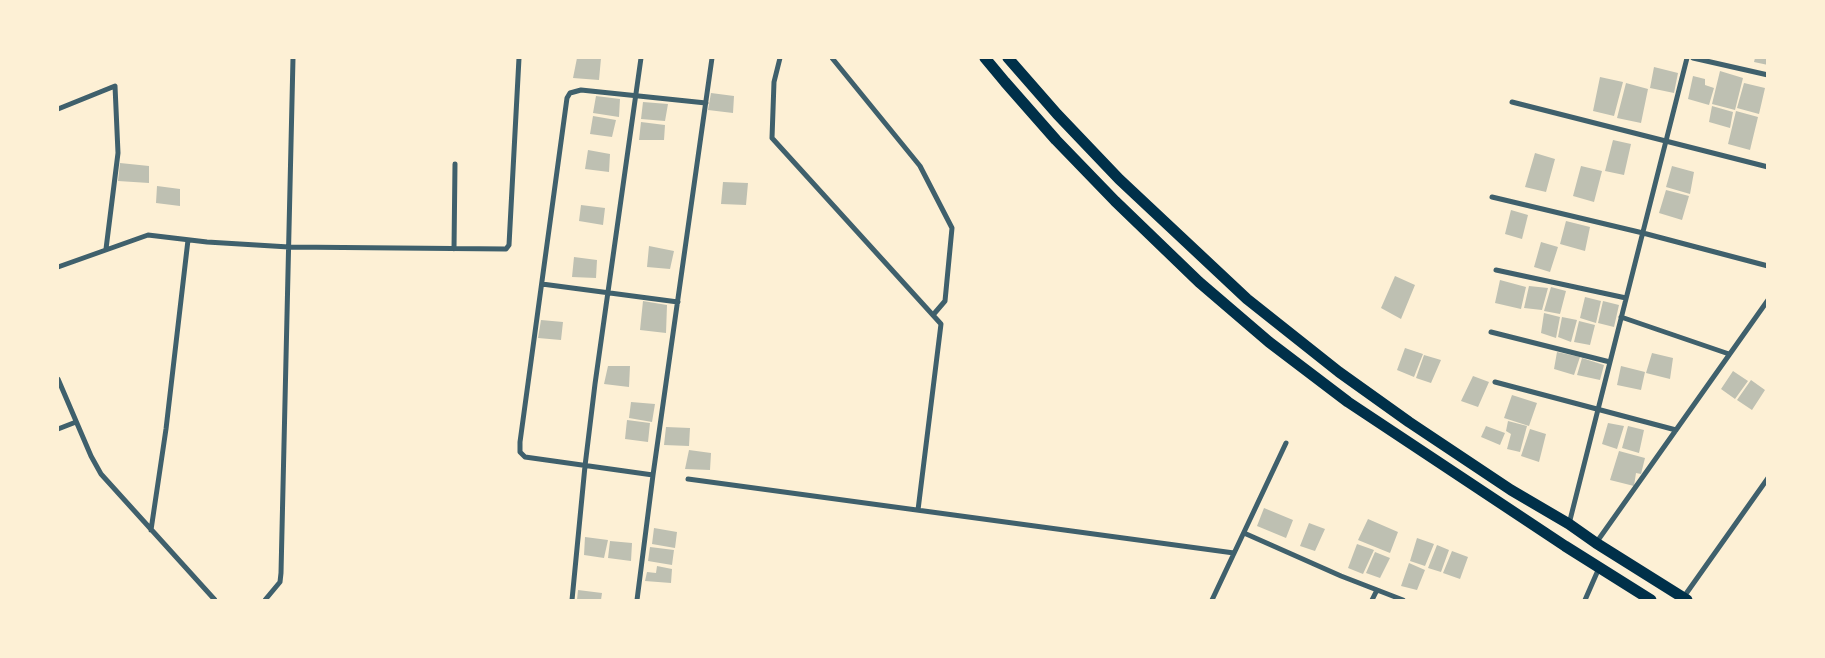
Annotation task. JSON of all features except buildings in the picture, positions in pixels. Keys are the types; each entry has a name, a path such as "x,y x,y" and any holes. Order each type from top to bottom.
{"highway":[{"path":"985,58 1056,140 1115,201 1198,282 1269,342 1348,402 1599,568 1651,600"},
{"path":"1008,58 1057,114 1119,179 1247,299 1339,372 1409,422 1511,490 1569,524 1685,599"}],"street":[{"path":"265,600 280,582 281,573 293,58"},
{"path":"58,267 148,235 188,240 289,247 503,250 508,248 519,58"},
{"path":"572,600 585,466 641,58"},
{"path":"638,600 653,475 712,58"},
{"path":"780,58 774,82 772,138 941,324 918,510"},
{"path":"832,58 920,166 952,228 944,301 933,315"},
{"path":"1569,524 1687,58"},
{"path":"1693,58 1768,75"},
{"path":"58,109 115,86 118,153 106,249"},
{"path":"653,475 524,457 520,452 567,98 575,90 581,90 706,103"},
{"path":"1512,102 1768,167"},
{"path":"454,249 455,164"},
{"path":"1492,197 1643,232 1768,266"},
{"path":"151,530 166,429 188,240"},
{"path":"1496,270 1626,298"},
{"path":"542,284 678,302"},
{"path":"1596,543 1768,300"},
{"path":"1621,318 1729,354"},
{"path":"1491,332 1610,362"},
{"path":"58,378 76,422 101,474 215,600"},
{"path":"1495,382 1676,430"},
{"path":"58,429 76,422"},
{"path":"1212,600 1286,442"},
{"path":"1685,599 1768,478"},
{"path":"688,479 1234,553"},
{"path":"1244,533 1341,576 1403,600"},
{"path":"1585,600 1599,568"},
{"path":"1372,600 1376,590"}]}
